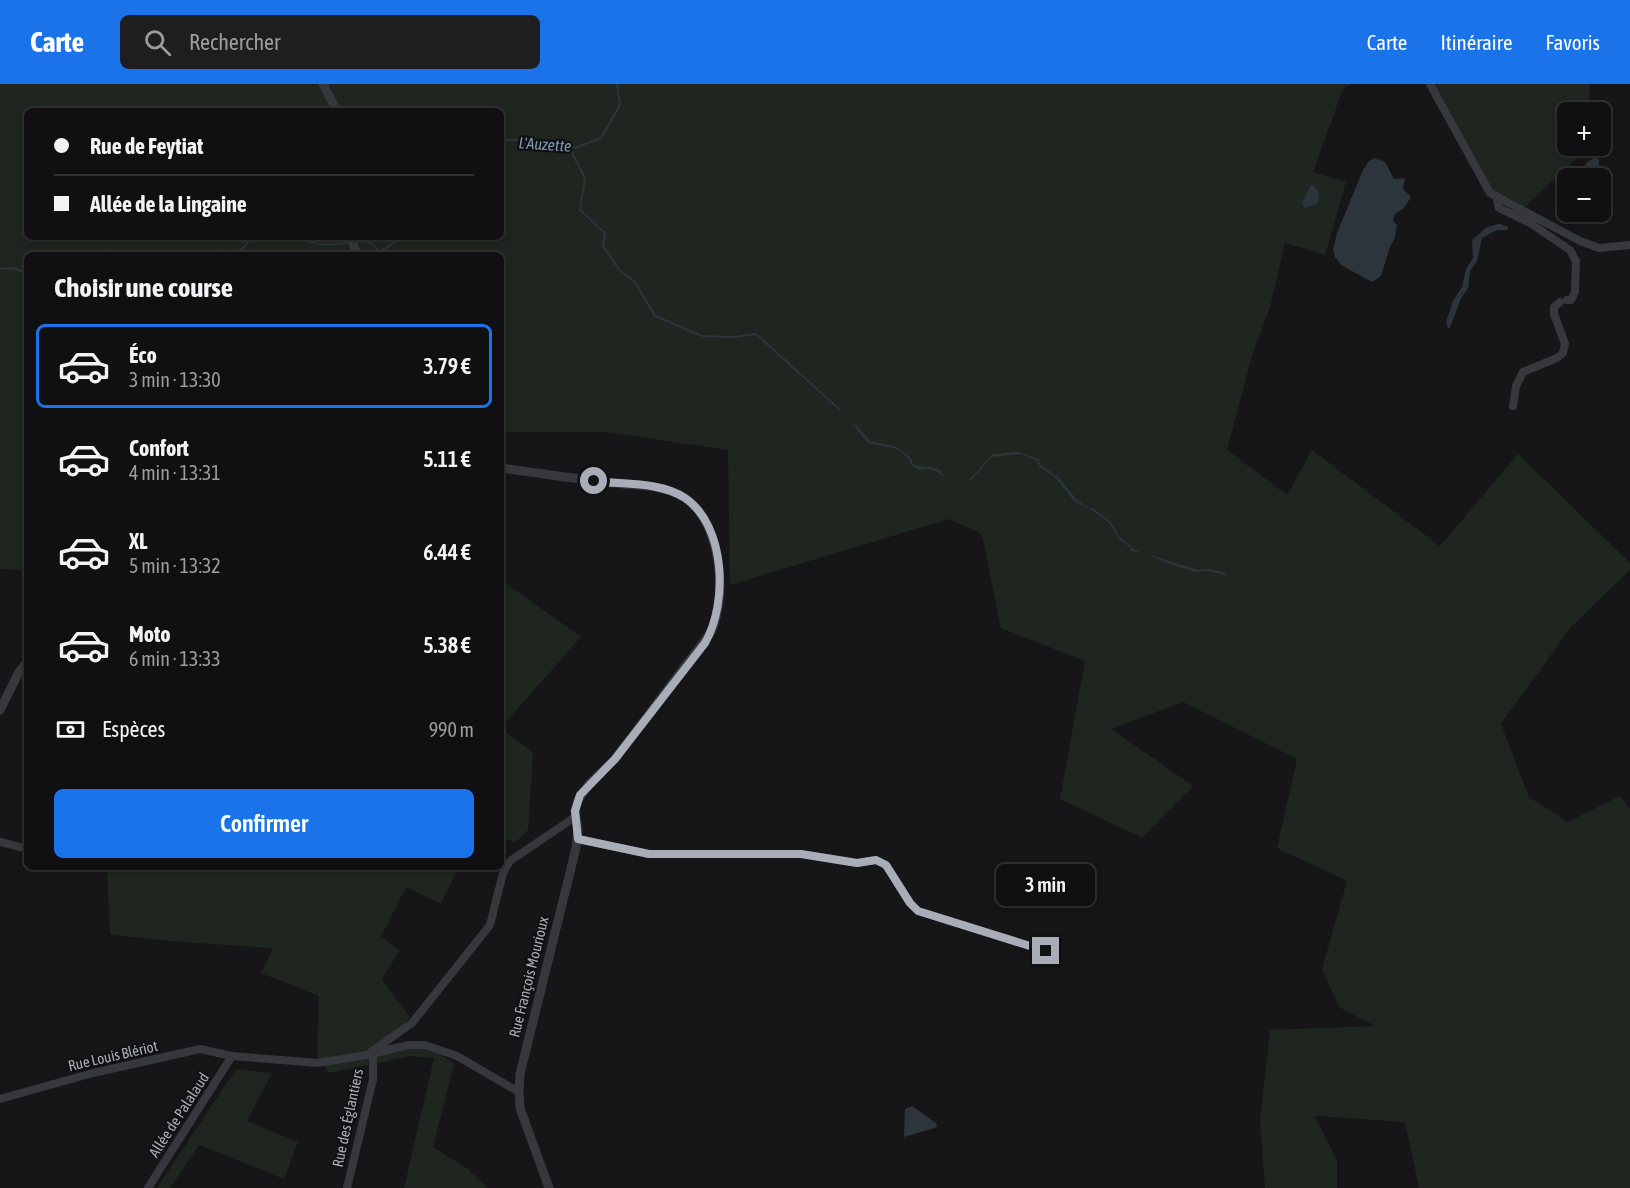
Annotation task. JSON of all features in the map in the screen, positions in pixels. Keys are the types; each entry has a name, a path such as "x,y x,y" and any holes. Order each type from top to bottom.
{"street":[{"path":"322,84 335,108"},
{"path":"1430,84 1490,193 1580,241 1599,248 1630,245"},
{"path":"1496,196 1499,208 1530,223 1570,250 1576,261 1575,292 1572,300 1563,301 1554,307 1554,314 1565,344 1563,353 1557,358 1523,372 1516,386 1513,406"},
{"name":"Rue François Mourioux","path":"504,468 617,484 656,486 684,497 702,514 712,532 720,590 718,609 711,632 615,759 580,795 575,817 578,839 520,1074 520,1108 549,1188"},
{"path":"0,710 24,666"},
{"path":"370,1054 411,1023 490,925 503,873 510,861 575,817"},
{"path":"578,839 649,854 801,854 857,863 876,860 886,865 910,903 918,911 1046,951"},
{"path":"0,842 24,848"},
{"name":"Rue Louis Blériot","path":"0,1099 93,1073 200,1049 232,1056 317,1063 409,1045 425,1045 457,1056 519,1092"},
{"name":"Rue des Églantiers","path":"347,1188 373,1079 370,1054"},
{"name":"Allée de Palalaud","path":"148,1188 232,1056"}],"shaded area":[{"path":"0,84 1351,84 1343,89 1313,172 1346,182 1325,255 1285,243 1270,307 1251,359 1227,450 1287,495 1312,450 1440,546 1518,454 1630,563 1630,570 1571,627 1501,724 1529,797 1568,822 1620,796 1630,809 1630,1188 1419,1188 1405,1122 1315,1116 1337,1160 1337,1188 1265,1188 1260,1121 1270,1030 1375,1026 1339,1007 1322,969 1347,881 1277,848 1297,759 1183,702 1111,729 1193,786 1142,838 1060,799 1085,661 1001,628 982,534 949,519 730,585 728,450 606,432 504,432 504,252 24,252 24,570 0,569"},
{"path":"1425,84 1590,84 1589,102 1557,102 1557,156 1579,156 1566,168 1557,168 1557,177 1522,210 1490,193"},
{"path":"1375,158 1385,162 1394,179 1405,178 1403,189 1411,197 1404,208 1395,214 1393,221 1397,225 1395,237 1381,276 1372,282 1341,265 1333,250 1337,233 1363,170 1369,161"},
{"path":"1599,159 1599,168 1584,168 1591,160"},
{"path":"1311,185 1319,192 1318,203 1305,208 1302,203"},
{"path":"1499,224 1507,226 1508,230 1497,230 1482,238 1477,261 1470,271 1468,288 1448,328 1446,322 1453,301 1462,287 1466,269 1473,258 1472,240 1487,227"},
{"path":"853,421 870,441 897,447 911,458 913,464 940,470 947,478 931,469 919,470 911,465 908,458 897,449 868,443"},
{"path":"1019,452 1038,459 1041,465 1059,478 1077,500 1093,508 1111,522 1119,536 1135,550 1144,553 1130,551 1131,548 1119,539 1109,523 1095,512 1074,501 1055,477 1040,467 1036,460 1021,454 992,457 969,480 993,454"},
{"path":"1146,554 1198,570 1208,569 1227,573 1226,575 1207,571 1195,572"},
{"path":"504,582 581,637 504,724"},
{"path":"504,731 533,752 528,830 515,843 504,838"},
{"path":"107,870 458,870 441,904 406,887 381,937 400,950 382,979 410,1017 390,1044 432,1051 454,1064 433,1147 468,1169 488,1188 404,1188 434,1058 411,1056 329,1073 317,1057 319,996 261,973 273,948 110,934"},
{"path":"236,1069 272,1073 247,1121 298,1142 284,1179 199,1145 170,1188 157,1188"},
{"path":"912,1106 937,1126 904,1137 905,1109"}],"waterway":[{"name":"L'Auzette","path":"504,140 520,140 528,145 554,144 575,148 601,138 620,105 617,84"},
{"path":"569,147 585,178 580,210 605,233 603,246 620,271 635,282 655,316 702,336 735,337 756,334 839,409"},
{"name":"L'Auzette","path":"236,252 250,240"},
{"name":"L'Auzette","path":"305,240 317,244 350,242"},
{"name":"L'Auzette","path":"356,241 363,240"},
{"name":"L'Auzette","path":"363,240 374,245 379,252"},
{"name":"L'Auzette","path":"379,252 398,240"},
{"name":"L'Auzette","path":"109,252 111,250 115,252"},
{"name":"L'Auzette","path":"216,252 221,250 226,252"},
{"name":"L'Auzette","path":"0,269 12,268 24,272"}],"route":[{"path":"594,481 656,486 684,497 702,514 712,532 720,590 714,625 705,643 615,759 580,795 575,811 578,839 649,854 801,854 857,863 876,860 886,865 910,903 918,911 1046,951"}]}
